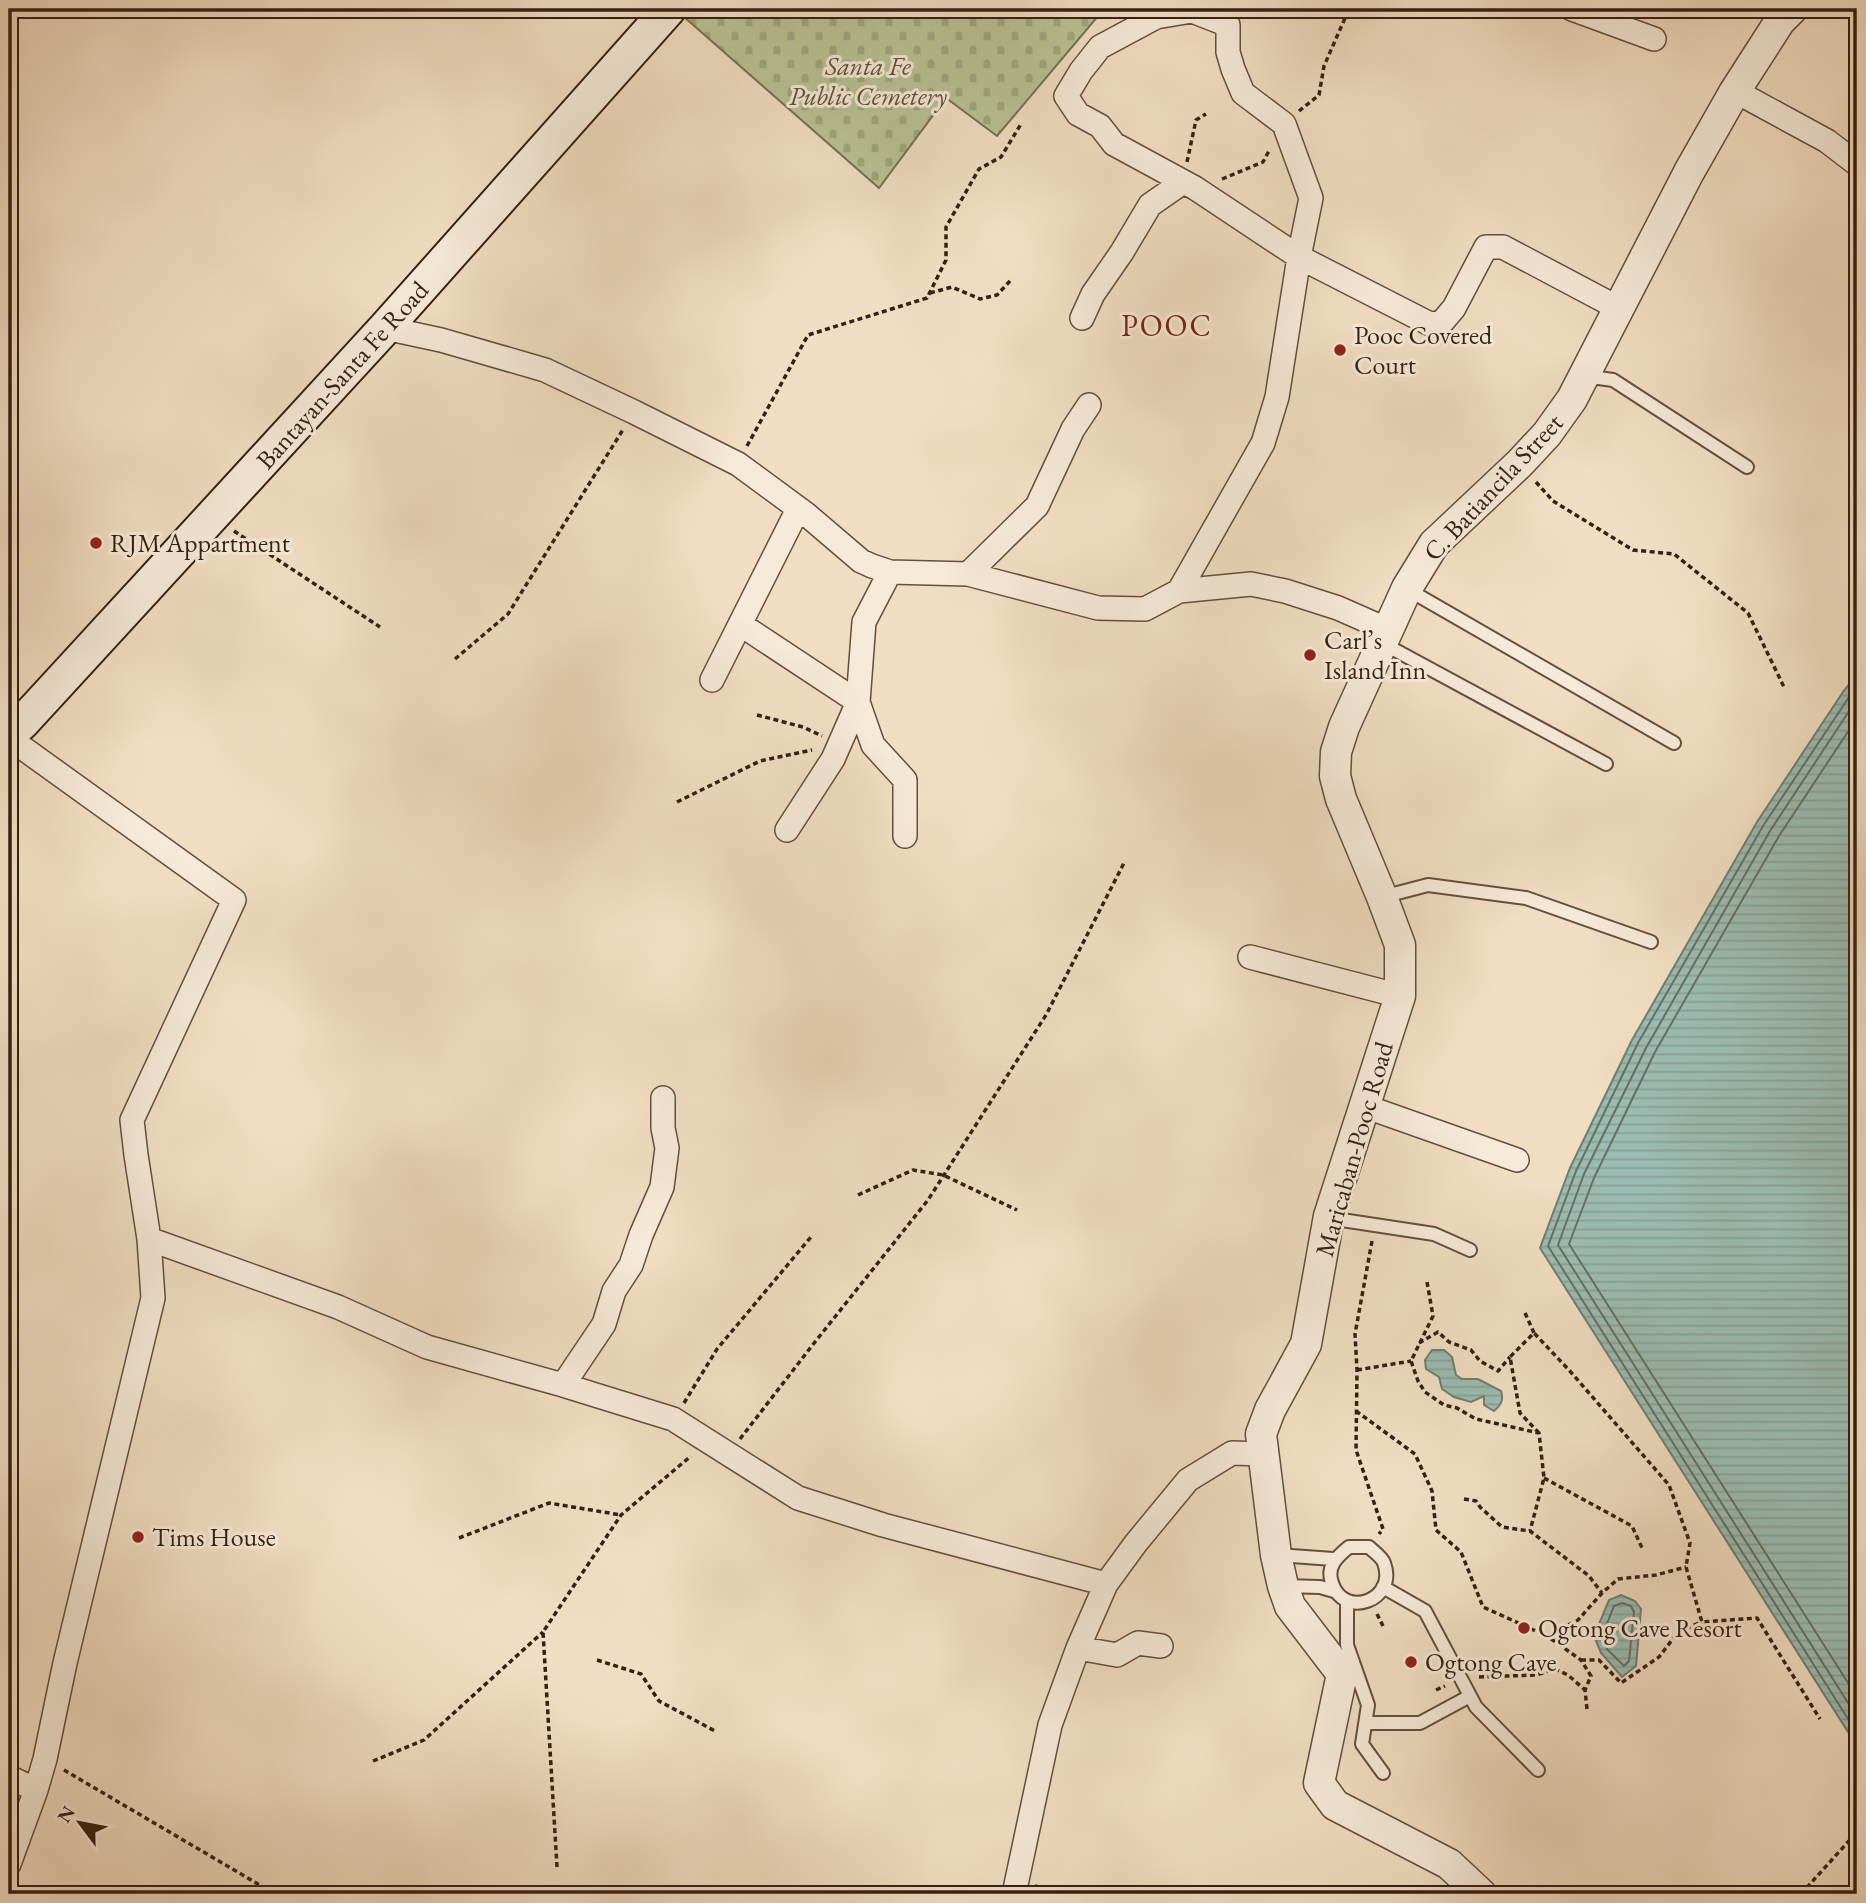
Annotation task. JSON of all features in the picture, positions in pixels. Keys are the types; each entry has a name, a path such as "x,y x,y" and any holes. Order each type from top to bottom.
{"main road":[{"name":"Bantayan-Santa Fe Road","path":"9,737 386,328 669,9"}],"street":[{"path":"1572,9 1654,39"},
{"name":"C. Batiancila Street","path":"1400,996 1399,945 1341,799 1335,776 1336,752 1344,727 1407,588 1433,544 1520,464 1547,434 1572,399 1689,172 1735,91 1780,21 1792,9"},
{"path":"1179,591 1263,443 1278,397 1299,257 1311,198 1284,124 1243,93 1228,52 1228,25 1192,11 1156,17 1100,47 1066,96 1078,114 1100,126 1114,144 1195,188 1299,257 1432,325 1443,321 1454,309 1486,247 1503,247 1620,309"},
{"path":"1735,91 1827,141 1857,164"},
{"path":"1082,318 1093,294 1150,205 1183,182"},
{"path":"386,328 441,340 545,370 634,412 738,464 798,509 860,561 890,572 968,574 1098,608 1144,609 1179,591 1251,584 1285,591 1338,608 1385,636"},
{"path":"968,574 1037,506 1073,429 1089,405"},
{"path":"712,680 798,509"},
{"path":"787,830 833,760 858,702 864,622 890,572"},
{"path":"740,624 858,702 873,745 905,780 905,836"},
{"path":"9,737 234,900 132,1120 149,1238 153,1298 44,1759 36,1790 9,1864"},
{"path":"1250,957 1400,996"},
{"name":"Maricaban-Pooc Road","path":"1400,996 1329,1216 1306,1344 1270,1410 1261,1434 1276,1555 1283,1586 1290,1606 1342,1674 1319,1783 1335,1805 1448,1864 1481,1894"},
{"path":"563,1385 604,1324 614,1291 631,1265 662,1187 667,1148 663,1128 663,1098"},
{"path":"1364,1106 1517,1160"},
{"path":"149,1238 338,1307 427,1347 673,1419 798,1498 883,1525 1106,1584"},
{"path":"1015,1888 1050,1725 1078,1648 1106,1584 1188,1480 1232,1453 1263,1454"},
{"path":"1078,1648 1117,1656 1138,1643 1161,1646"},
{"path":"9,1777 36,1790"}],"lane":[{"path":"1584,376 1613,380 1747,467"},
{"path":"1407,588 1674,743"},
{"path":"1385,636 1606,764"},
{"path":"1382,897 1428,886 1526,898 1651,942"},
{"path":"1329,1216 1434,1234 1470,1250"},
{"path":"1283,1586 1320,1587 1334,1591 1347,1601 1364,1603 1379,1595 1387,1580 1384,1561 1369,1548 1349,1547 1334,1559 1329,1575 1334,1591"},
{"path":"1276,1555 1334,1559"},
{"path":"1383,1587 1425,1611 1476,1707 1538,1770"},
{"path":"1347,1601 1347,1644 1368,1705 1363,1744 1383,1773"},
{"path":"1366,1723 1420,1723 1470,1696"}],"path":[{"path":"1183,182 1196,120 1206,114"},
{"path":"738,464 808,335 927,298 946,260 946,227 979,169 1001,157 1021,124"},
{"path":"930,293 952,286 980,299 997,295 1010,281"},
{"path":"454,659 508,614 634,412"},
{"path":"1520,464 1553,501 1633,550 1674,554 1748,613 1784,687"},
{"path":"212,516 380,627"},
{"path":"757,715 803,727 840,745"},
{"path":"677,802 760,761 840,745"},
{"path":"729,1454 929,1200 1045,1015 1124,863"},
{"path":"858,1195 913,1170 943,1175 1017,1210"},
{"path":"1369,1548 1383,1529 1356,1450 1355,1334 1375,1225"},
{"path":"673,1419 717,1349 811,1237"},
{"path":"1427,1282 1433,1316 1411,1361 1424,1392 1444,1405 1457,1408 1476,1419 1539,1433"},
{"path":"1525,1313 1534,1334 1669,1485 1690,1542 1686,1567 1702,1622"},
{"path":"1419,1344 1438,1332 1449,1342 1471,1350 1480,1362 1499,1371 1534,1334"},
{"path":"1510,1357 1520,1413 1539,1433 1544,1478 1530,1531"},
{"path":"1357,1370 1411,1361"},
{"path":"1356,1411 1415,1454 1432,1491 1436,1530 1461,1552 1483,1607 1547,1636 1581,1660 1591,1676 1585,1690 1587,1709"},
{"path":"373,1761 424,1740 543,1632 621,1514 709,1442"},
{"path":"1544,1478 1632,1526 1642,1548"},
{"path":"1464,1499 1476,1501 1502,1527 1530,1531 1588,1576 1602,1593"},
{"path":"459,1538 549,1503 621,1514"},
{"path":"1547,1636 1578,1620 1618,1579 1656,1575 1686,1567"},
{"path":"1581,1660 1599,1660 1621,1683 1659,1657 1679,1631 1702,1622 1758,1618 1820,1719"},
{"path":"543,1632 557,1867"},
{"path":"597,1660 641,1674 659,1701 715,1731"},
{"path":"1461,1678 1536,1675 1555,1669 1568,1675 1585,1690"},
{"path":"44,1759 275,1894"},
{"path":"1801,1894 1857,1832"},
{"path":"1015,1888 1071,1894"},
{"path":"361,1894 367,1894"}],"green space":[{"name":"Santa Fe Public Cemetery","path":"691,9 1104,9 997,136 946,98 879,188 684,17"}],"water":[{"path":"1857,674 1857,1746 1540,1248 1570,1168 1632,1040 1757,822"},
{"path":"1432,1350 1444,1350 1452,1357 1456,1375 1462,1379 1478,1379 1501,1391 1502,1400 1498,1407 1494,1411 1484,1405 1484,1396 1471,1402 1454,1397 1442,1389 1439,1377 1426,1369 1425,1360"},
{"path":"1621,1595 1635,1601 1641,1609 1636,1666 1622,1677 1601,1653 1594,1636 1609,1600"}],"place":[{"name":"Pooc Covered Court","path":"1340,350"},
{"name":"RJM Appartment","path":"96,543"},
{"name":"Carl’s Island Inn","path":"1310,655"},
{"name":"Tims House","path":"138,1537"},
{"name":"Ogtong Cave Resort","path":"1524,1628"},
{"name":"Ogtong Cave","path":"1411,1662"}],"district":[{"name":"POOC","path":"1167,325"}]}
